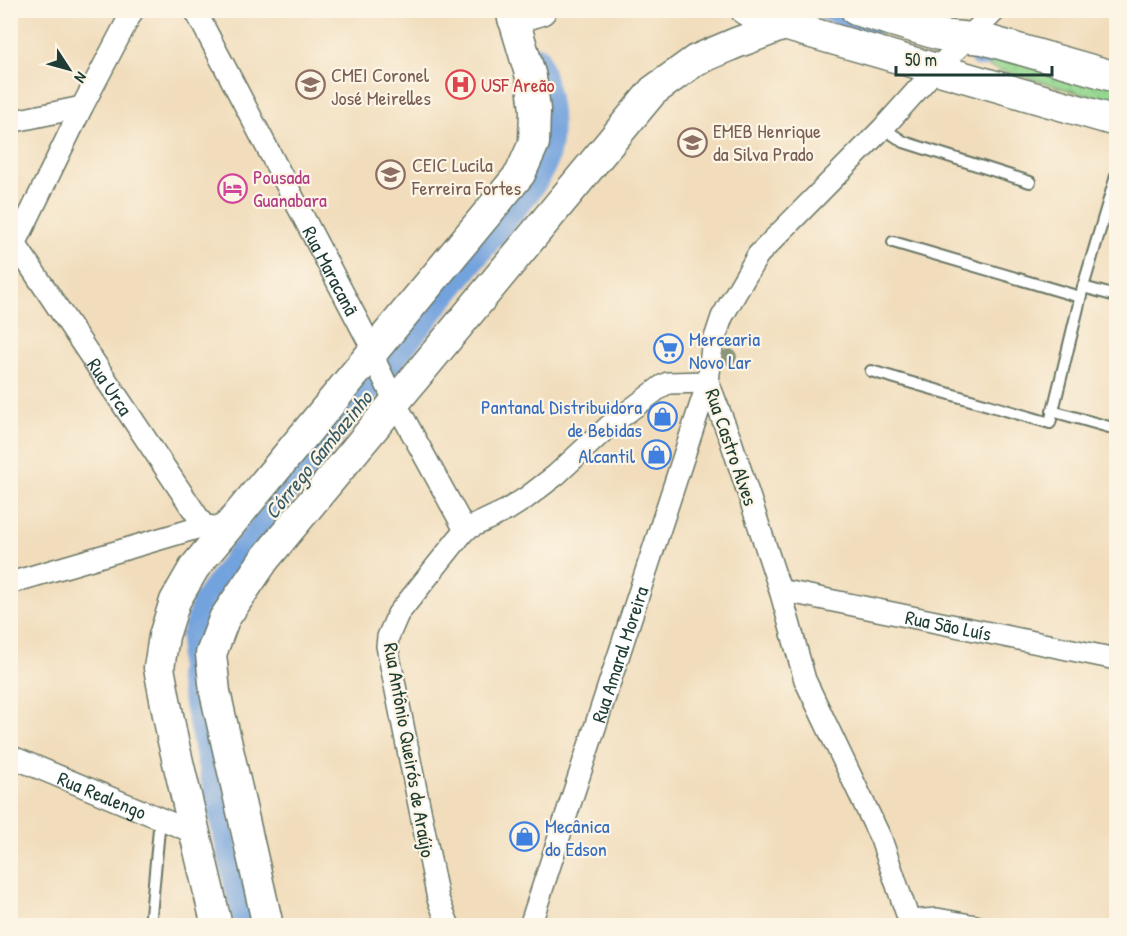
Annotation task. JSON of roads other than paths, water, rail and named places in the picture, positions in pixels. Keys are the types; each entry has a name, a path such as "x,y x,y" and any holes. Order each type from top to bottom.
{"street":[{"path":"13,250 82,107 133,10"},
{"name":"Rua Maracanã","path":"195,10 391,394 465,530"},
{"path":"217,926 159,668 164,636 175,601 215,527 375,359 520,174 534,143 536,110 531,77 512,15 541,10"},
{"path":"746,10 784,25 1116,122"},
{"path":"856,10 940,35 983,39 1116,77"},
{"name":"Rua Castro Alves","path":"910,923 880,839 805,680 780,590 708,382 712,347 722,317 758,255 883,129 936,69 996,10"},
{"path":"268,926 215,692 211,654 224,619 264,560 391,394 654,91 696,60 784,25"},
{"path":"10,122 82,107"},
{"name":"Rua Urca","path":"13,250 215,527"},
{"name":"Rua Antônio Queirós de Araújo","path":"449,926 438,899 387,646 388,636 398,614 465,530 507,510 526,498 556,475 609,426 662,386 668,383 708,382"},
{"name":"Rua Amaral Moreira","path":"530,926 708,382"},
{"path":"10,583 215,527"},
{"name":"Rua São Luís","path":"780,590 1116,659"},
{"name":"Rua Realengo","path":"10,756 195,833"},
{"path":"910,923 937,919 976,926"}],"lane":[{"path":"883,129 904,142 1030,182"},
{"path":"871,371 1050,423 1081,292 1116,176"},
{"path":"893,242 1081,292 1116,296"},
{"path":"1052,411 1116,429"},
{"path":"150,926 160,818"}],"waterway":[{"path":"826,10 871,26"},
{"name":"Córrego Gambazinho","path":"244,926 189,677 192,636 203,602 235,557 532,189 542,173 550,151 552,123 549,96 538,57"}],"place":[{"name":"USF Areão","path":"460,84"},
{"name":"CMEI Coronel José Meirelles","path":"310,85"},
{"name":"EMEB Henrique da Silva Prado","path":"692,142"},
{"name":"CEIC Lucila Ferreira Fortes","path":"391,175"},
{"name":"Pousada Guanabara","path":"232,188"},
{"name":"Mercearia Novo Lar","path":"668,349"},
{"name":"Pantanal Distribuidora de Bebidas","path":"663,417"},
{"name":"Alcantil","path":"656,455"},
{"name":"Mecânica do Edson","path":"524,836"}]}
